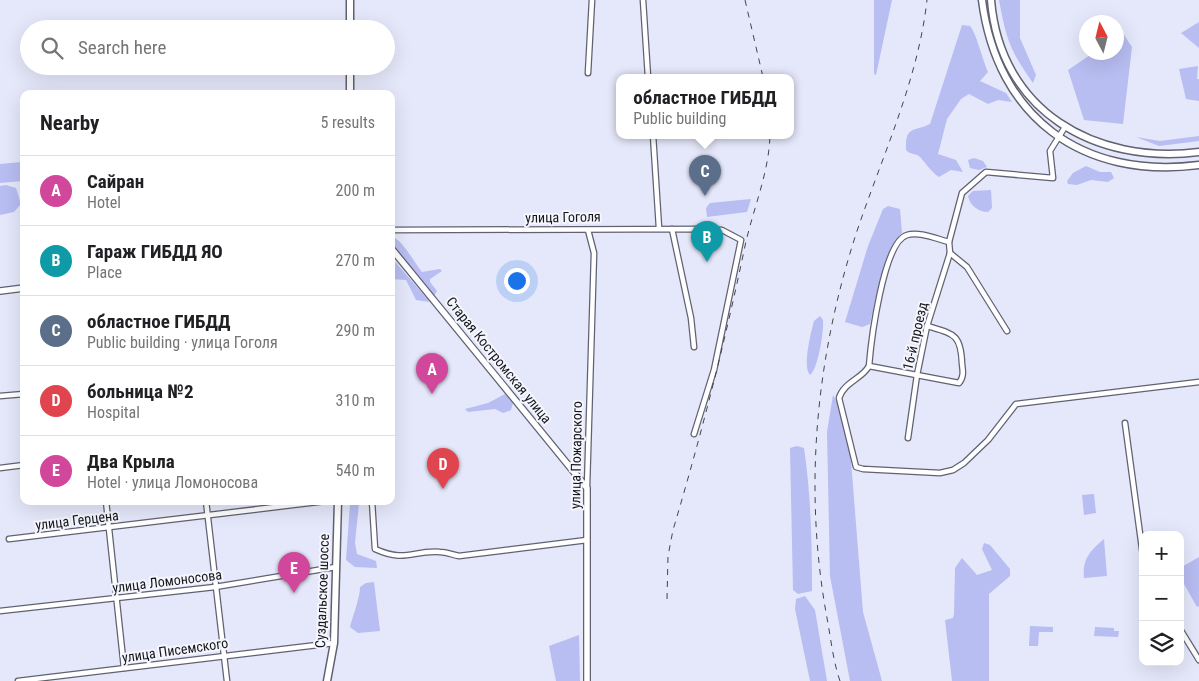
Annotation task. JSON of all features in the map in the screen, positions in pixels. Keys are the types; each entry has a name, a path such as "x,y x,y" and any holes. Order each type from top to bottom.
{"main road":[{"path":"350,0 350,20"},
{"path":"982,0 985,26 993,53 1003,74 1032,114 1059,137 1094,155 1142,167 1199,165"},
{"path":"991,0 999,44 1010,68 1027,92 1065,126 1107,147 1138,154 1166,155 1199,152"},
{"path":"350,75 350,90"},
{"name":"Суздальское шоссе","path":"327,681 334,642 338,505"}],"street":[{"path":"588,73 592,0"},
{"path":"643,0 648,74"},
{"path":"1059,137 1065,126"},
{"name":"16-й проезд","path":"908,438 917,375 927,326 950,253 949,242 959,200 966,187 989,172 1053,178 1050,151 1059,137"},
{"path":"653,139 659,228"},
{"name":"улица Гоголя","path":"395,230 659,228 722,230 734,235 741,240 714,370 694,434"},
{"path":"672,229 691,318 694,347"},
{"name":"улица Пожарского","path":"587,681 587,488 594,253 588,230"},
{"path":"949,242 909,234 897,244 881,287 869,366 863,374 842,390 840,398 856,467 888,471 948,472 964,463 978,451 999,429 1016,404 1199,382"},
{"name":"Старая Костромская улица","path":"395,253 587,488"},
{"path":"950,253 967,267 1007,331"},
{"path":"0,291 20,288"},
{"path":"869,366 957,383 962,380 961,345 952,333 927,326"},
{"path":"0,396 20,394"},
{"path":"1126,423 1140,531"},
{"path":"0,468 20,466"},
{"path":"106,505 124,668"},
{"path":"207,505 226,681"},
{"name":"улица Герцена","path":"9,539 292,505"},
{"path":"372,505 375,549 390,556 439,552 459,556 587,540"},
{"name":"улица Ломоносова","path":"0,611 216,587 336,567"},
{"path":"1184,636 1199,660"},
{"name":"улица Писемского","path":"18,681 334,642"}],"shaded area":[{"path":"874,0 892,0 876,75 874,74"},
{"path":"999,0 1020,0 1020,38 1036,75 1033,83 1010,44"},
{"path":"1199,22 1199,48 1181,33"},
{"path":"962,25 970,26 972,29 988,72 980,81 1006,93 1012,102 998,100 988,104 969,94 961,99 947,119 938,154 956,160 963,172 951,170 939,177 920,157 906,150 906,142 909,133 930,124"},
{"path":"1124,35 1132,47 1123,124 1084,120 1068,70 1083,60 1124,60"},
{"path":"1198,66 1199,101 1186,99 1179,69"},
{"path":"1199,136 1199,141 1159,146 1136,137 1160,141"},
{"path":"974,158 983,161 987,167 979,170 970,168 968,160"},
{"path":"20,162 20,181 0,183 0,164"},
{"path":"1086,166 1100,172 1111,172 1114,178 1108,182 1091,180 1077,185 1068,184 1067,181 1073,173"},
{"path":"6,185 16,188 20,205 14,212 0,215 0,186"},
{"path":"991,190 992,208 988,212 978,210 971,203 968,196 973,191"},
{"path":"751,199 747,212 707,217 706,208 710,203"},
{"path":"888,206 900,209 902,233 895,240 885,262 870,324 862,327 845,322 868,246 883,209"},
{"path":"395,238 404,246 422,272 440,269 442,271 430,279 430,282 437,291 434,296 395,248"},
{"path":"395,262 430,302 416,300 406,280 395,279"},
{"path":"820,316 823,320 821,341 816,365 810,375 807,365 808,349 814,321"},
{"path":"505,394 513,403 511,410 503,413 495,409 468,412 465,409 488,403"},
{"path":"833,395 848,423 863,612 882,681 850,681 830,576 827,432"},
{"path":"797,446 804,448 811,520 812,573 812,591 798,594 793,590 790,448"},
{"path":"1094,494 1096,513 1084,515 1082,495"},
{"path":"350,505 359,505 355,543 357,554 376,561 377,568 355,567 346,560"},
{"path":"1104,539 1107,576 1084,578 1084,566 1088,556"},
{"path":"984,543 990,545 1010,569 1010,576 989,594 989,681 952,681 945,620 953,618 954,614 955,568 962,558 977,575 992,570 982,549"},
{"path":"1199,557 1199,606 1197,607 1184,584 1184,566"},
{"path":"374,582 380,631 358,633 350,627 360,587 366,583"},
{"path":"805,596 815,610 827,681 810,681 795,609 796,599"},
{"path":"1030,626 1053,627 1053,632 1039,632 1038,646 1029,646"},
{"path":"1095,627 1114,628 1114,631 1119,631 1118,637 1094,636"},
{"path":"579,635 580,681 556,681 549,646"}],"railway":[{"path":"745,0 762,74"},
{"path":"840,681 827,618 816,520 815,471 823,374 843,278 857,231 908,88 916,59 927,0"},
{"path":"667,599 668,556 673,530 721,353 748,232 764,177 770,139"}],"place":[{"name":"областное ГИБДД","path":"705,196"},
{"name":"Гараж ГИБДД ЯО","path":"707,262"},
{"name":"Сайран","path":"432,394"},
{"name":"больница №2","path":"443,489"},
{"name":"Два Крыла","path":"294,593"}]}
